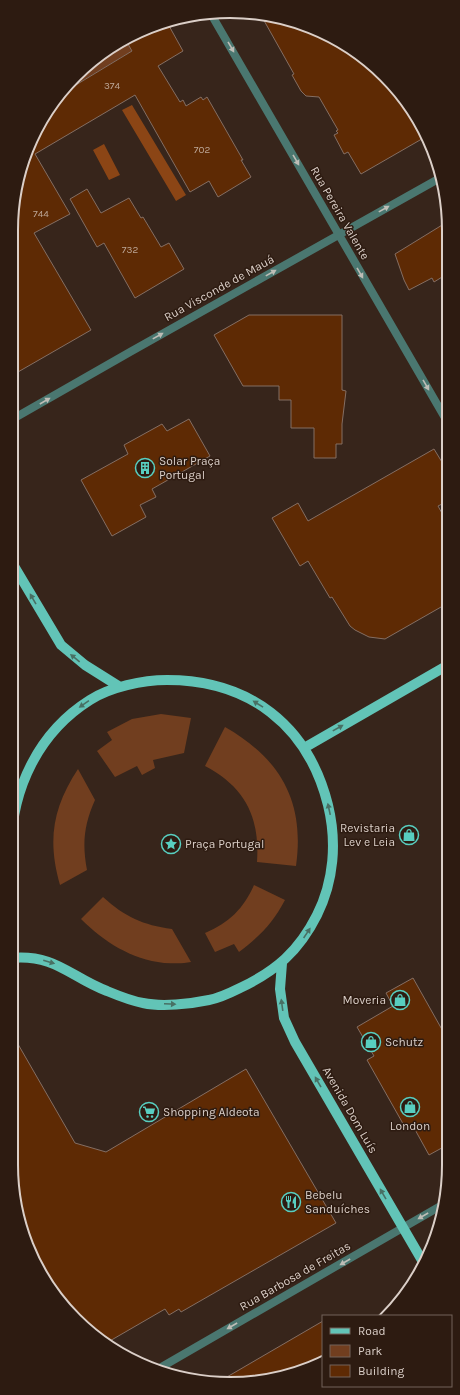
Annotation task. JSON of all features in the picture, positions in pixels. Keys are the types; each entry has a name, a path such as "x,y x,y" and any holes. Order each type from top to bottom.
{"main road":[{"path":"18,573 61,645 84,665 120,687"},
{"path":"304,748 442,668"},
{"path":"18,796 30,764 46,740 71,713 92,698 120,687 151,680 180,680 207,683 242,695 270,711 290,730 304,748 317,770 323,785 334,836 330,878 322,906 309,931 294,951 282,963 265,975 224,996 210,1000 179,1004 144,1003 106,991 56,964 33,957 18,958"},
{"name":"Avenida Dom Luís","path":"282,963 280,989 286,1024 421,1258"}],"street":[{"name":"Rua Pereira Valente","path":"214,18 338,235 442,413"},
{"name":"Rua Visconde de Mauá","path":"18,416 436,180"},
{"name":"Rua Barbosa de Freitas","path":"163,1366 438,1208"}],"green space":[{"path":"128,44 132,51 76,84 101,62 124,46"},
{"path":"161,714 191,718 184,753 153,760 155,768 142,775 137,766 115,777 97,751 112,740 107,732 132,719"},
{"path":"225,727 261,753 285,784 292,802 297,822 298,843 296,866 257,862 256,831 247,805 240,794 230,784 219,774 205,766"},
{"path":"78,769 95,800 88,818 85,834 84,843 87,870 60,885 54,853 53,839 55,824 63,797"},
{"path":"254,885 285,900 276,916 265,929 239,952 234,944 215,952 205,933 221,925 235,914 246,901"},
{"path":"103,897 119,910 135,919 152,925 172,929 191,962 164,963 140,958 119,948 99,935 81,919"}],"shaded area":[{"path":"132,105 186,195 176,201 122,110"},
{"path":"104,144 120,175 109,180 93,150"}],"building":[{"path":"264,21 285,25 311,34 336,46 359,62 380,80 398,101 414,124 421,139 361,174 348,152 344,154 334,135 338,133 336,131 338,130 319,97 306,96 301,91 292,75 294,74"},
{"path":"169,27 183,51 158,66 180,102 183,100 186,106 201,97 203,100 207,97 251,177 218,197 209,181 190,192 135,95 35,154 70,214 34,233 91,330 18,372 18,216 22,189 29,162 46,124 75,85 132,51 128,44"},
{"path":"87,189 101,213 129,198 141,218 143,217 161,247 169,243 184,269 135,298 104,243 97,247 70,199"},
{"path":"442,225 442,277 434,282 432,278 409,290 395,254"},
{"path":"249,315 342,315 342,390 346,391 342,424 342,444 336,444 336,458 314,458 314,428 291,428 291,400 279,400 279,386 243,386 214,335"},
{"name":"Solar Praça Portugal","path":"189,419 210,456 152,489 156,497 140,505 146,517 112,536 81,480 128,454 124,445 162,424 167,431"},
{"path":"434,449 442,462 442,504 438,506 442,513 442,606 385,639 369,637 355,630 350,626 332,597 330,598 308,561 300,566 272,518 298,503 308,521"},
{"path":"413,978 442,1030 442,1148 429,1155 413,1126 406,1129 367,1060 374,1056 357,1027 393,1006 386,993"},
{"name":"Shopping Aldeota","path":"18,1044 75,1143 106,1152 246,1069 336,1223 181,1312 179,1309 169,1315 165,1309 111,1340 80,1315 62,1294 46,1271 34,1246 25,1220 18,1179"},
{"path":"322,1322 322,1356 285,1370 244,1377 227,1377"}],"place":[{"name":"Solar Praça Portugal","path":"145,468"},
{"name":"Revistaria Lev e Leia","path":"409,835"},
{"name":"Praça Portugal","path":"171,844"},
{"name":"Moveria","path":"400,1000"},
{"name":"Schutz","path":"371,1042"},
{"name":"London","path":"410,1107"},
{"name":"Shopping Aldeota","path":"149,1112"},
{"name":"Bebelu Sanduíches","path":"291,1202"}]}
